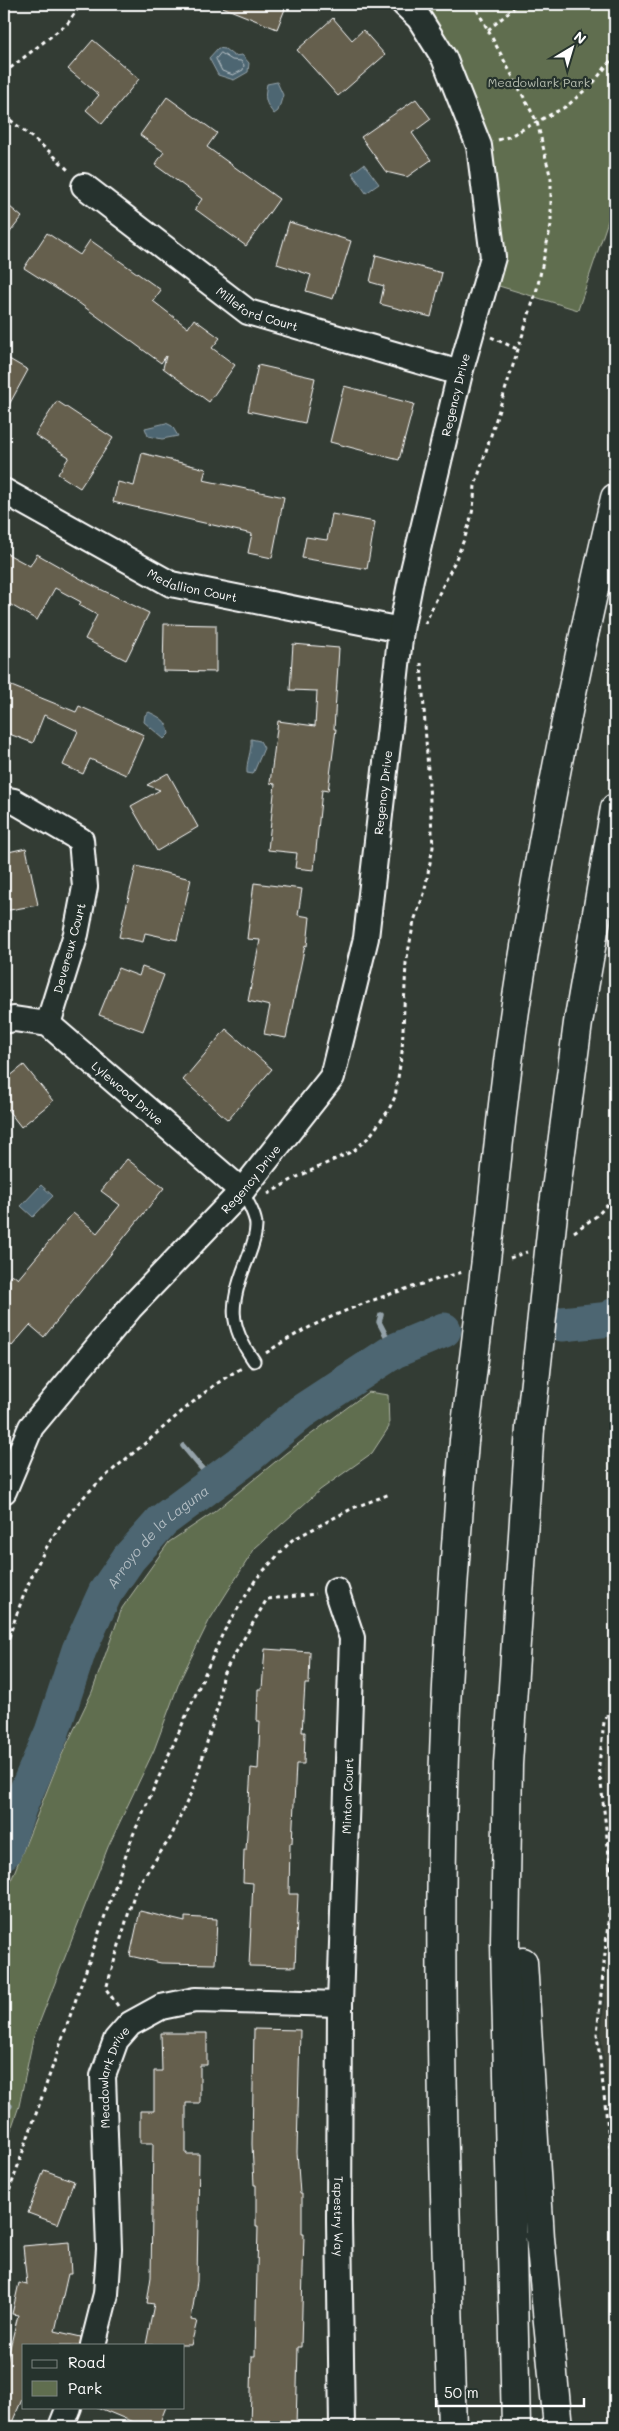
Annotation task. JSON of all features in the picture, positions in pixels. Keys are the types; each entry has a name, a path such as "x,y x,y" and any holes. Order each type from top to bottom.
{"highway":[{"path":"452,2427 442,2123 443,1786 449,1642 464,1441 515,1012 540,858 568,709 615,498"},
{"path":"516,2427 505,1942 508,1764 530,1428 554,1205 578,1023 615,808"},
{"path":"508,1764 534,2120 540,2238 558,2427"}],"street":[{"name":"Regency Drive","path":"4,1491 31,1427 130,1308 242,1191 332,1077 366,938 413,629 411,579 460,373 493,257 479,146 444,58 419,18 404,4"},
{"name":"Milleford Court","path":"84,186 248,312 460,373"},
{"name":"Medallion Court","path":"4,491 171,584 413,629"},
{"name":"Devereux Court","path":"4,799 14,801 81,840 85,887 76,934 48,1024"},
{"path":"4,1020 14,1019 48,1024"},
{"name":"Lylewood Drive","path":"48,1024 242,1191"},
{"name":"Minton Court","path":"336,1590 352,1638 340,2004"},
{"name":"Meadowlark Drive","path":"93,2344 106,2294 109,2249 103,2076 116,2040 130,2024 161,2007 196,2000 340,2004"},
{"name":"Tapestry Way","path":"340,2004 339,2221 342,2427"},
{"path":"61,2427 69,2408"}],"lane":[{"path":"242,1191 256,1225 252,1246 240,1278 232,1309 242,1345 254,1361"}],"path":[{"path":"4,74 13,64 48,41 68,23 81,4"},
{"path":"413,629 438,594 463,542 472,516 476,486 537,289 551,225 551,179 537,122 474,4"},
{"path":"609,4 615,14"},
{"path":"488,30 514,8"},
{"path":"479,146 508,137 566,106 594,82 615,55"},
{"path":"4,116 50,152 84,186"},
{"path":"472,328 517,349"},
{"path":"242,1191 257,1203 295,1178 353,1151 369,1137 388,1112 395,1097 402,1052 406,963 414,921 424,894 433,846 424,724 422,654"},
{"path":"567,1235 576,1231 598,1215 615,1195"},
{"path":"506,1259 532,1250"},
{"path":"4,1653 30,1578 44,1549 75,1506 122,1461 199,1396 294,1334 410,1287 470,1270"},
{"path":"4,2206 132,1836 224,1633 256,1580 292,1540 353,1508 390,1494"},
{"path":"130,2024 106,1989 136,1888 171,1837 194,1786 219,1702 222,1676 267,1598 295,1597 336,1590"},
{"path":"615,1701 604,1722 600,1765 612,1883 597,2034 615,2190"}],"shaded area":[{"path":"615,1712 615,1874 604,1766 609,1725"},
{"path":"615,1895 615,2146 601,2036"}],"green space":[{"name":"Meadowlark Park","path":"399,4 615,4 615,200 578,310 489,283 483,148"},
{"path":"368,1392 388,1395 389,1427 372,1453 320,1490 255,1548 209,1621 180,1680 154,1750 108,1847 33,2039 19,2106 4,2150 4,1978 10,1883 58,1763 92,1692 122,1608 169,1542 214,1512 286,1453"}],"water":[{"path":"218,48 225,49 234,56 242,55 249,63 248,72 234,80 218,75 209,58"},
{"path":"277,82 283,95 278,111 274,114 267,103 266,93 267,84"},
{"path":"364,164 379,184 366,193 352,173"},
{"path":"166,423 172,426 178,436 162,439 148,436 145,428"},
{"path":"149,712 165,722 169,734 164,739 144,722 145,715"},
{"path":"251,739 260,741 264,748 253,774 247,773"},
{"path":"41,1185 53,1196 33,1217 21,1206"}],"building":[{"path":"215,4 287,4 277,29"},
{"path":"333,18 352,40 363,30 385,55 338,96 297,50"},
{"path":"93,40 139,79 102,124 86,110 99,95 68,69"},
{"path":"167,97 217,133 207,147 279,199 246,246 195,209 202,199 155,165 164,152 140,135"},
{"path":"416,99 431,119 412,133 431,160 407,177 386,172 361,137"},
{"path":"4,202 22,217 4,240"},
{"path":"289,222 351,241 333,299 306,291 311,275 277,264"},
{"path":"47,233 80,255 90,240 161,290 153,301 188,328 194,319 220,338 212,348 235,365 209,402 163,368 166,356 161,363 79,303 24,268"},
{"path":"376,255 442,273 431,317 380,304 384,286 370,282"},
{"path":"4,356 28,370 4,414"},
{"path":"258,365 315,378 305,423 248,411"},
{"path":"344,386 414,404 399,460 330,442"},
{"path":"57,401 113,438 80,488 58,474 69,457 35,435"},
{"path":"142,453 206,469 203,480 284,497 272,558 248,553 252,534 113,502 118,482 134,486"},
{"path":"332,514 375,522 367,569 302,558 306,537 327,540"},
{"path":"4,552 30,566 37,554 90,584 149,613 126,660 85,639 97,615 79,605 81,602 55,588 37,620 4,601"},
{"path":"164,624 216,625 216,672 163,671"},
{"path":"293,644 339,648 334,729 336,729 328,791 322,790 314,870 295,868 297,853 268,850 275,784 270,783 278,721 315,726 317,691 290,690"},
{"path":"4,683 76,712 79,706 144,735 126,775 90,759 83,774 63,765 78,731 44,715 33,743 4,732"},
{"path":"168,773 198,827 157,851 131,806 160,790 147,785"},
{"path":"26,848 38,905 4,911 4,853"},
{"path":"136,866 191,879 177,940 145,933 143,942 119,937"},
{"path":"254,883 302,889 298,915 310,917 307,946 305,945 286,1038 264,1034 270,1006 248,1001 260,940 247,939"},
{"path":"142,967 164,975 143,1031 99,1015 118,968 139,976"},
{"path":"226,1029 272,1069 228,1120 183,1080"},
{"path":"24,1065 53,1101 21,1127 4,1105 4,1081"},
{"path":"127,1159 164,1188 44,1337 30,1325 12,1346 4,1339 4,1284 12,1274 18,1279 73,1213 97,1233 120,1205 101,1191"},
{"path":"265,1649 310,1652 309,1684 305,1684 302,1732 305,1732 304,1764 296,1764 292,1843 290,1843 289,1894 298,1894 295,1967 249,1966 253,1883 243,1882 244,1850 246,1850 251,1768 258,1769 260,1721 257,1721 258,1689 262,1689"},
{"path":"140,1911 185,1922 185,1917 217,1919 215,1964 161,1963 130,1956"},
{"path":"254,2029 300,2030 297,2152 300,2194 302,2194 302,2234 304,2234 301,2347 298,2347 296,2427 250,2427 252,2356 255,2356 258,2226 256,2226 256,2185 254,2185 252,2144"},
{"path":"161,2033 207,2033 207,2065 200,2065 200,2103 186,2103 186,2154 199,2154 197,2281 191,2320 197,2321 191,2345 146,2344 154,2304 147,2303 151,2277 153,2143 140,2143 140,2111 154,2111 154,2071 162,2071"},
{"path":"44,2170 74,2181 58,2224 28,2213"},
{"path":"69,2242 71,2274 68,2274 55,2331 81,2337 80,2344 22,2344 22,2400 10,2427 4,2427 4,2359 7,2360 18,2315 12,2314 19,2283 27,2285 23,2246"},
{"path":"99,2408 166,2408 158,2427 145,2427"}],"waterway":[{"path":"381,1315 379,1322 394,1351"},
{"name":"Arroyo de la Laguna","path":"562,1324 611,1319 615,1315"},
{"name":"Arroyo de la Laguna","path":"611,1319 615,1321"},
{"name":"Arroyo de la Laguna","path":"4,1852 19,1808 52,1732 79,1650 105,1593 129,1558 162,1521 240,1463 301,1412 394,1351 444,1330"},
{"path":"183,1446 214,1483"},
{"path":"4,1800 20,1806"},
{"path":"4,2103 10,2106"}]}
